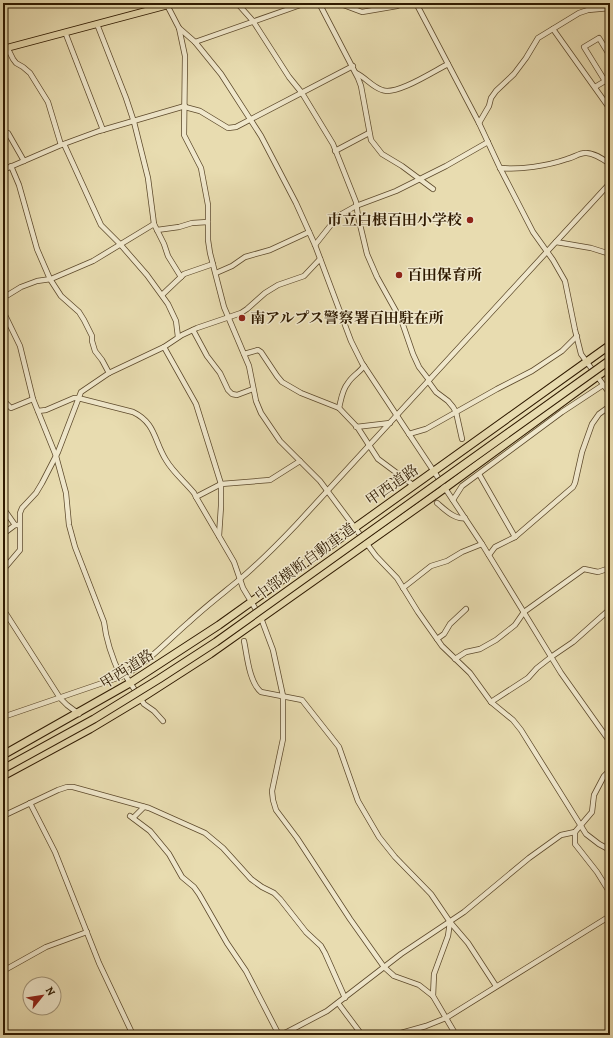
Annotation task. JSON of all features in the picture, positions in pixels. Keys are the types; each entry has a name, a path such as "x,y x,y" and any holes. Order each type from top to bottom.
{"highway":[{"name":"甲西道路","path":"3,756 79,714 130,683 252,602 610,345"},
{"name":"中部横断自動車道","path":"3,769 94,719 216,642 610,360"},
{"name":"中部横断自動車道","path":"3,773 96,722 218,645 610,364"},
{"path":"3,776 90,729 140,699 261,618 445,488 610,367"}],"main road":[{"path":"4,48 97,24 166,4 176,3"}],"street":[{"path":"237,3 253,22 289,77 302,93 333,144 356,202 367,254 377,277 402,322 418,367 436,392 448,401 456,412 462,439"},
{"path":"195,42 306,3"},
{"path":"319,3 356,72 361,86 371,140 382,154 402,166 433,190"},
{"path":"338,3 362,12 397,6 404,3"},
{"path":"416,3 479,123 535,237 547,251 565,281 581,354 610,394"},
{"path":"166,4 179,28 185,56 184,135 201,168 208,205 208,240 213,264 228,317 249,366 256,401 261,413 280,441 316,475 376,556 388,567 437,639 470,673 491,702 513,720 521,730 581,826 591,838 610,850"},
{"path":"479,123 489,106 491,98 496,91 514,74 538,38 547,31 579,13 588,10 610,8"},
{"path":"97,24 134,122 148,178 154,224 168,256 181,277"},
{"path":"179,28 195,42 221,74 251,119 282,175 315,245 350,341 364,366 482,544 551,657 610,742"},
{"path":"553,29 610,109"},
{"path":"65,32 103,130"},
{"path":"605,81 584,47 599,38 610,56"},
{"path":"4,48 16,64 23,67 30,73 48,102 62,145 101,225 120,244 162,295 176,321 178,337"},
{"path":"356,72 380,90 389,91 402,88 448,64"},
{"path":"3,170 62,145 103,130 185,107 200,111 228,128 236,127 353,66"},
{"path":"595,88 610,78"},
{"path":"3,134 8,133 24,161"},
{"path":"335,151 369,133"},
{"path":"315,245 338,216 356,206 396,191 446,166 488,142"},
{"path":"500,168 527,168 566,160 585,153 597,156 610,164"},
{"path":"11,166 38,249 50,279 60,296 79,312 92,336 95,352 102,360 109,373"},
{"path":"3,717 123,676 144,662 240,579 272,550 370,446 428,380 610,183"},
{"path":"157,230 180,227 192,223 208,222"},
{"path":"3,298 21,287 37,281 50,279 93,261 154,224"},
{"path":"216,273 232,266 245,257 270,250 309,232"},
{"path":"556,242 591,248 610,254"},
{"path":"3,570 20,550 17,525 20,513 22,508 36,493 56,456 81,392 109,373 164,347 178,337 247,309 265,293 278,285 304,276 320,259"},
{"path":"162,295 181,277 213,264"},
{"path":"3,313 20,346 33,400 56,456 66,494 74,547 104,622 116,668 130,683 144,704 154,711 163,721"},
{"path":"193,330 207,356 220,373 228,390 232,394 236,396 253,389"},
{"path":"409,434 426,429 532,372 562,351 577,336"},
{"path":"164,347 196,404 221,484 219,536"},
{"path":"244,354 258,350 282,382 301,393 339,408 356,427 378,459 413,485"},
{"path":"339,408 345,387 364,366"},
{"path":"453,500 462,486 562,412 603,385"},
{"path":"38,411 46,410 74,398 78,398 133,412 142,416 148,422 167,462 194,493 234,562 240,579 261,618 273,650 282,696 283,739 272,791 276,810 297,838 350,919 384,967 394,976 419,985 433,996 456,1035"},
{"path":"3,400 11,408 33,400"},
{"path":"489,555 495,547 515,537 573,487 582,452 592,424 599,414 610,406"},
{"path":"356,427 391,423"},
{"path":"196,497 221,484 270,480 300,461"},
{"path":"479,474 515,537"},
{"path":"437,503 452,514 462,519 465,518"},
{"path":"3,508 17,525"},
{"path":"3,534 17,525"},
{"path":"403,588 431,566 447,561 462,552 482,544"},
{"path":"455,659 466,652 480,649 496,640 515,625 524,612 584,569 598,572 610,568"},
{"path":"3,609 60,698 79,714"},
{"path":"437,639 444,634 450,624 466,609"},
{"path":"491,702 528,678 551,657 573,642 610,609"},
{"path":"244,641 248,663 256,688 260,692 302,700 339,746 358,801 379,837 395,857 432,894 450,922 468,943 496,986"},
{"path":"144,807 131,817 150,831 169,854 182,877 194,887 199,894 227,943 246,971 279,1035 310,1021 338,1003 401,954 450,922 528,858 561,835 575,832 592,812 594,795 604,776 610,770"},
{"path":"3,816 58,790 73,787 144,807 205,832 223,848 251,879 274,893 306,932 321,946 345,998"},
{"path":"30,803 55,852 99,964 133,1035"},
{"path":"575,832 576,844 597,872 610,893"},
{"path":"394,1035 414,1030 446,1018 610,916"},
{"path":"433,996 434,974 448,936 450,922"},
{"path":"3,971 46,947 87,932"},
{"path":"338,1003 362,1035"},
{"path":"414,1030 416,1035"}],"place":[{"name":"市立白根百田小学校","path":"470,220"},
{"name":"百田保育所","path":"399,275"},
{"name":"南アルプス警察署百田駐在所","path":"242,318"}]}
